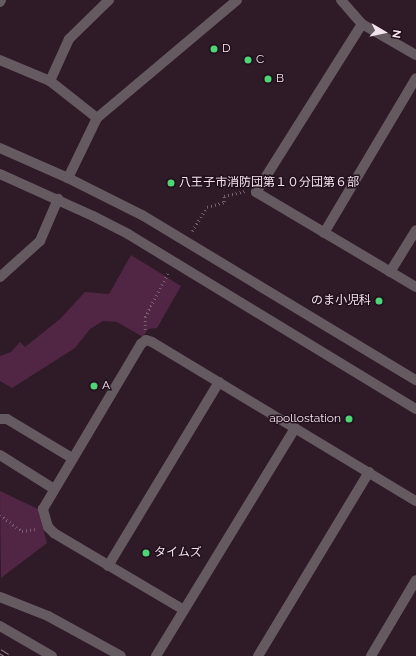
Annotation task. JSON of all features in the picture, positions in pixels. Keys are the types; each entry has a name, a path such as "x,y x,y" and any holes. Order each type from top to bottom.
{"street":[{"path":"50,81 69,39 109,0"},
{"path":"68,178 97,118 237,0"},
{"path":"341,0 362,24 416,55"},
{"path":"362,24 256,192 416,287"},
{"path":"0,60 50,81 97,118"},
{"path":"324,233 416,78"},
{"path":"0,148 68,178 142,215 416,380"},
{"path":"0,174 58,199 128,234 416,409"},
{"path":"0,277 40,241 58,199"},
{"path":"390,272 416,230"},
{"path":"184,610 108,566 48,527 44,506 141,344 146,340 152,342 416,501"},
{"path":"108,566 218,382"},
{"path":"0,419 7,419 72,458"},
{"path":"156,656 295,428"},
{"path":"0,456 54,489"},
{"path":"258,656 369,472"},
{"path":"371,656 416,580"},
{"path":"0,598 48,616 121,656"},
{"path":"0,626 52,656"}],"path":[{"path":"191,232 207,207 224,202 224,196 247,191"},
{"path":"145,317 168,273"},
{"path":"0,515 22,531 48,527"}],"shaded area":[{"path":"131,255 181,286 157,328 148,329 143,337 117,322 103,321 90,329 75,348 12,388 0,381 0,356 11,352 20,342 25,347 60,319 85,292 109,294"},
{"path":"0,491 38,509 47,543 1,578"}],"railway":[{"path":"0,651 8,656"}],"place":[{"name":"D","path":"214,49"},
{"name":"C","path":"248,60"},
{"name":"B","path":"268,79"},
{"name":"八王子市消防団第１０分団第６部","path":"171,183"},
{"name":"のま小児科","path":"379,301"},
{"name":"A","path":"94,386"},
{"name":"apollostation","path":"349,419"},
{"name":"タイムズ","path":"146,553"}]}
